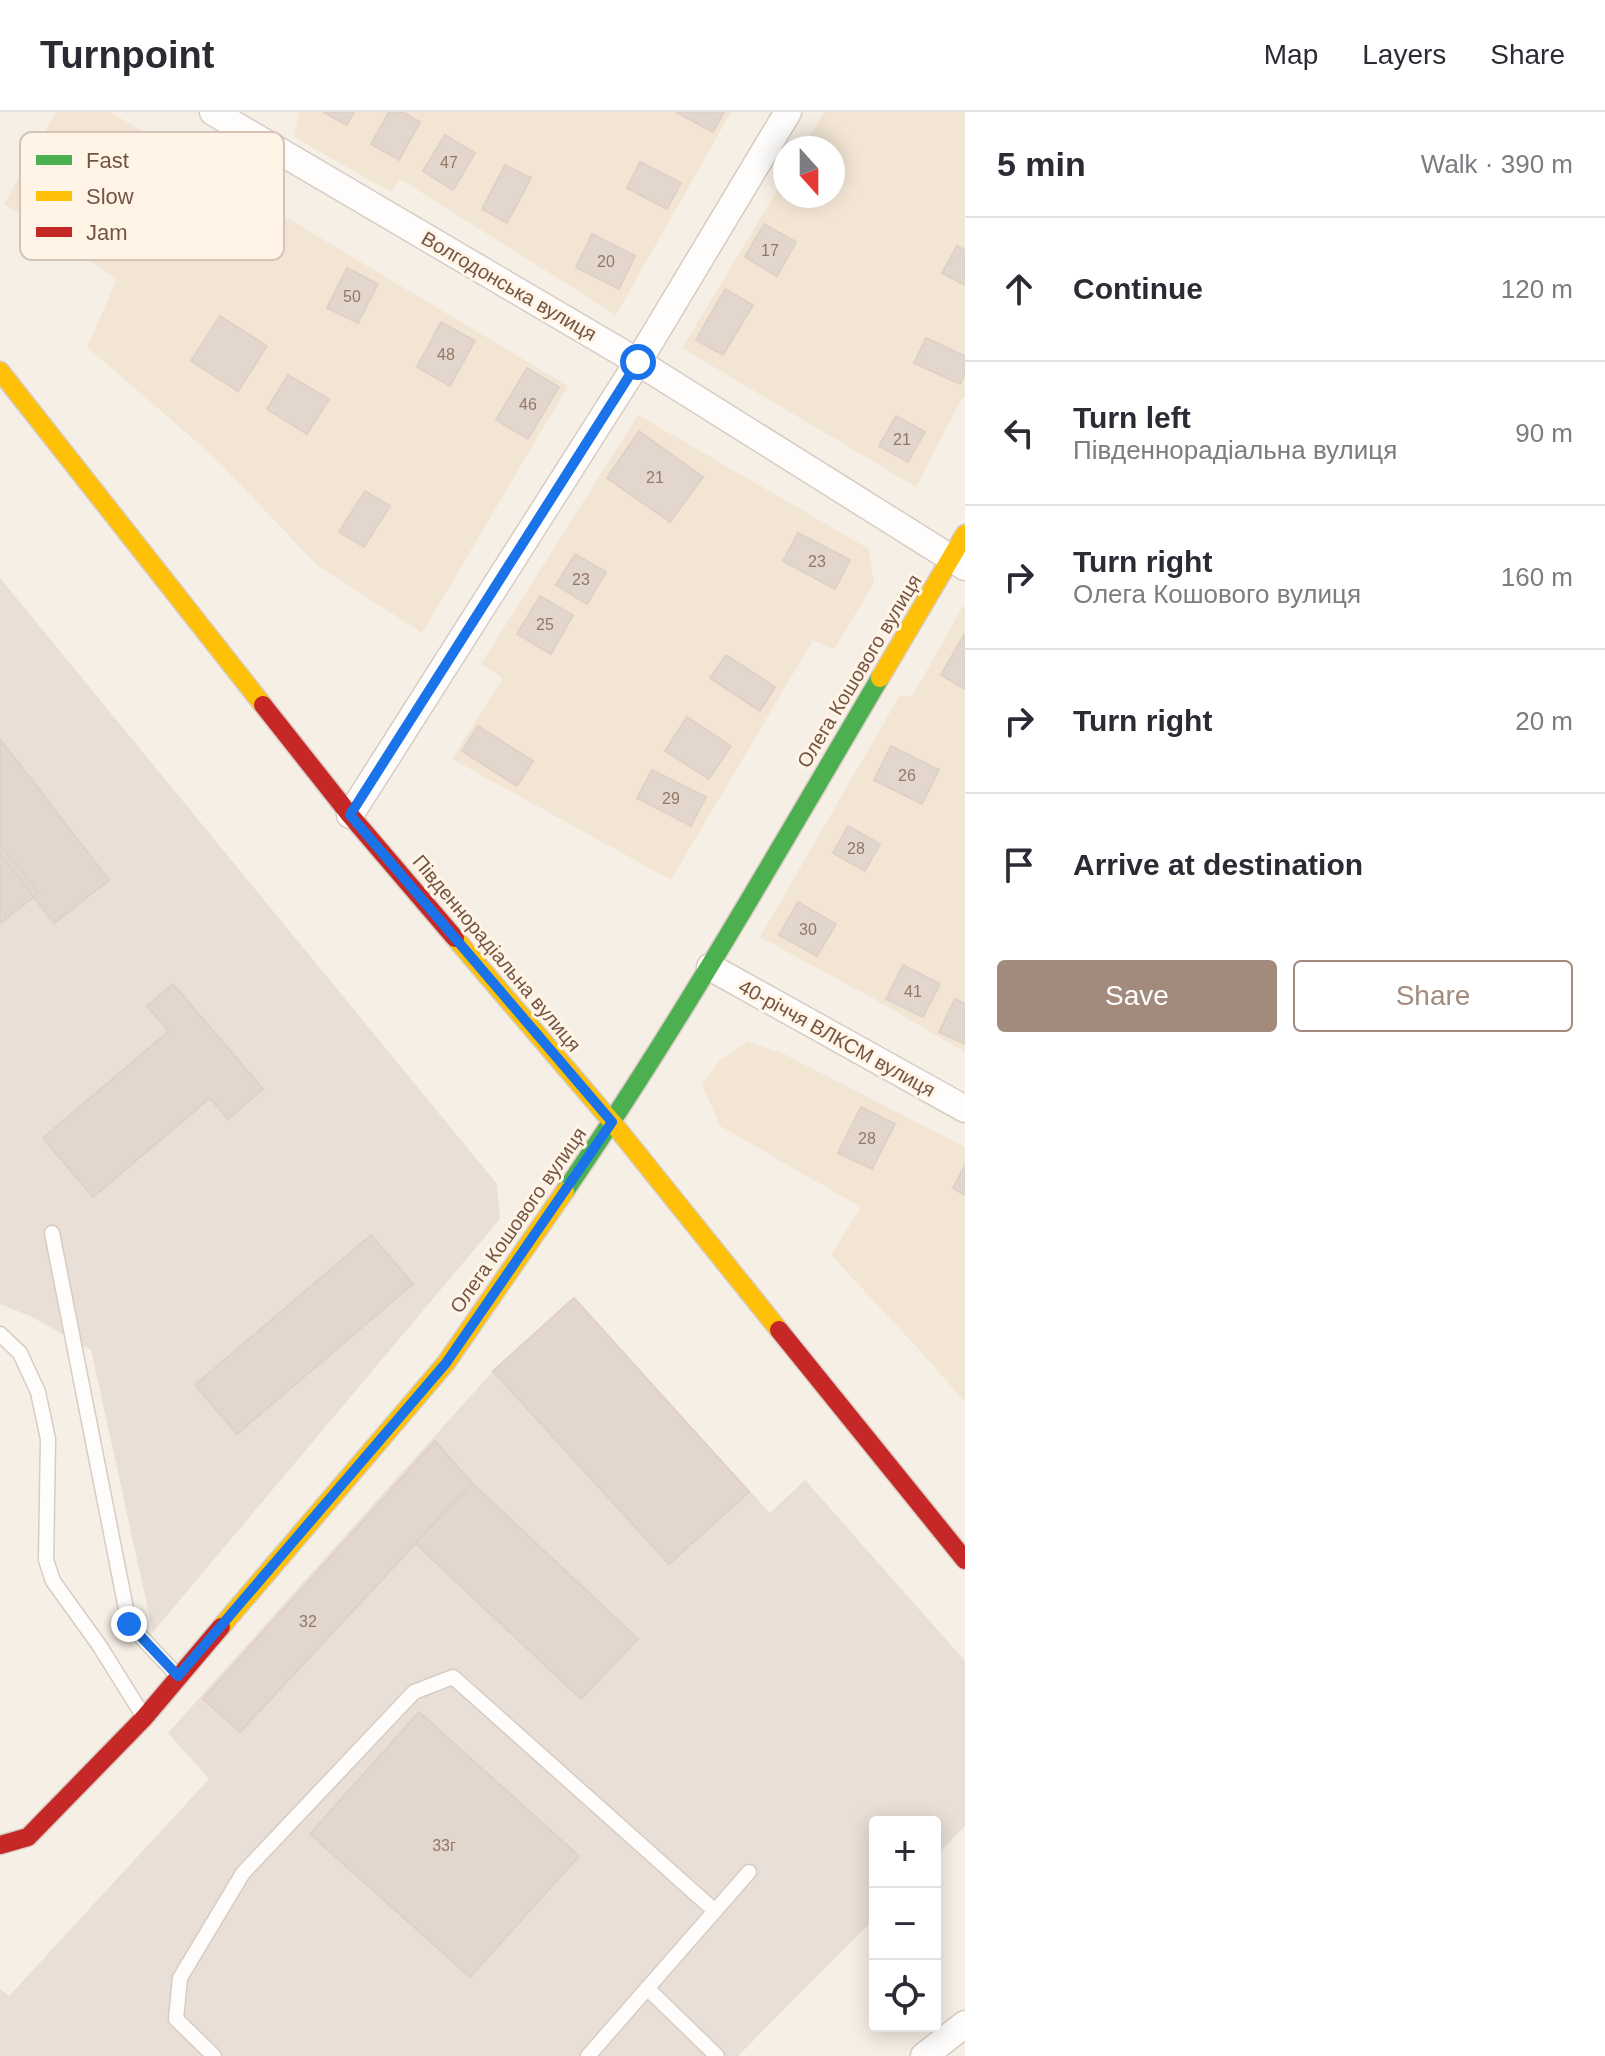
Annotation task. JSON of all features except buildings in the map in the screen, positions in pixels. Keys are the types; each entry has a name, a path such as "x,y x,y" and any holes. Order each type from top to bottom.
{"street":[{"name":"Волгодонська вулиця","path":"213,112 247,132"},
{"path":"350,815 638,362 788,112"},
{"name":"Волгодонська вулиця","path":"284,154 638,362 958,562"},
{"name":"Південнорадіальна вулиця","path":"0,371 350,815 612,1122 965,1560"},
{"name":"Олега Кошового вулиця","path":"0,1845 28,1837 144,1718 446,1363 612,1122 710,967 958,562 965,534"},
{"name":"40-річчя ВЛКСМ вулиця","path":"710,967 965,1109"},
{"path":"924,2056 965,2024"}],"lane":[{"path":"52,1233 129,1624 178,1676"},
{"path":"0,1334 20,1353 38,1392 48,1439 46,1560 53,1581 99,1645 144,1718"},
{"path":"214,2056 176,2019 180,1978 243,1873 414,1692 453,1677 715,1911"},
{"path":"588,2056 749,1872"},
{"path":"647,1988 717,2056"}],"shaded area":[{"path":"56,112 110,112 143,132 45,132"},
{"path":"299,112 731,112 616,315 400,179 391,192 294,137"},
{"path":"824,112 965,112 965,398 962,398 916,487 682,348 773,197 773,208 845,208 845,136 810,136"},
{"path":"20,176 20,215 4,204"},
{"path":"284,216 568,386 422,633 317,565 214,457 87,347 117,279 88,260 284,260"},
{"path":"638,415 869,549 874,583 834,649 813,640 671,880 452,759 503,678 481,664"},
{"path":"0,578 497,1184 500,1219 153,1632 91,1350 32,1317 0,1304"},
{"path":"963,606 965,1052 760,937 900,695 912,697"},
{"path":"748,1042 784,1054 965,1147 965,1402 831,1255 861,1207 720,1126 702,1084 719,1061"},
{"path":"574,1298 770,1513 805,1480 965,1661 965,1826 941,1851 941,1816 869,1816 869,1924 738,2056 0,2056 0,1989 9,1996 209,1779 168,1733 493,1371"}],"traffic: fast":[{"path":"565,1191 688,1001 880,678"}],"traffic: slow":[{"path":"0,371 263,705"},
{"path":"880,678 965,534"},
{"path":"455,938 612,1122 779,1330"},
{"path":"221,1627 446,1363 565,1191"}],"traffic: jam":[{"path":"263,705 350,815 455,938"},
{"path":"779,1330 965,1560"},
{"path":"0,1845 28,1837 144,1718 221,1627"}],"route":[{"path":"129,1624 178,1676 446,1363 612,1122 350,815 638,362"}]}
